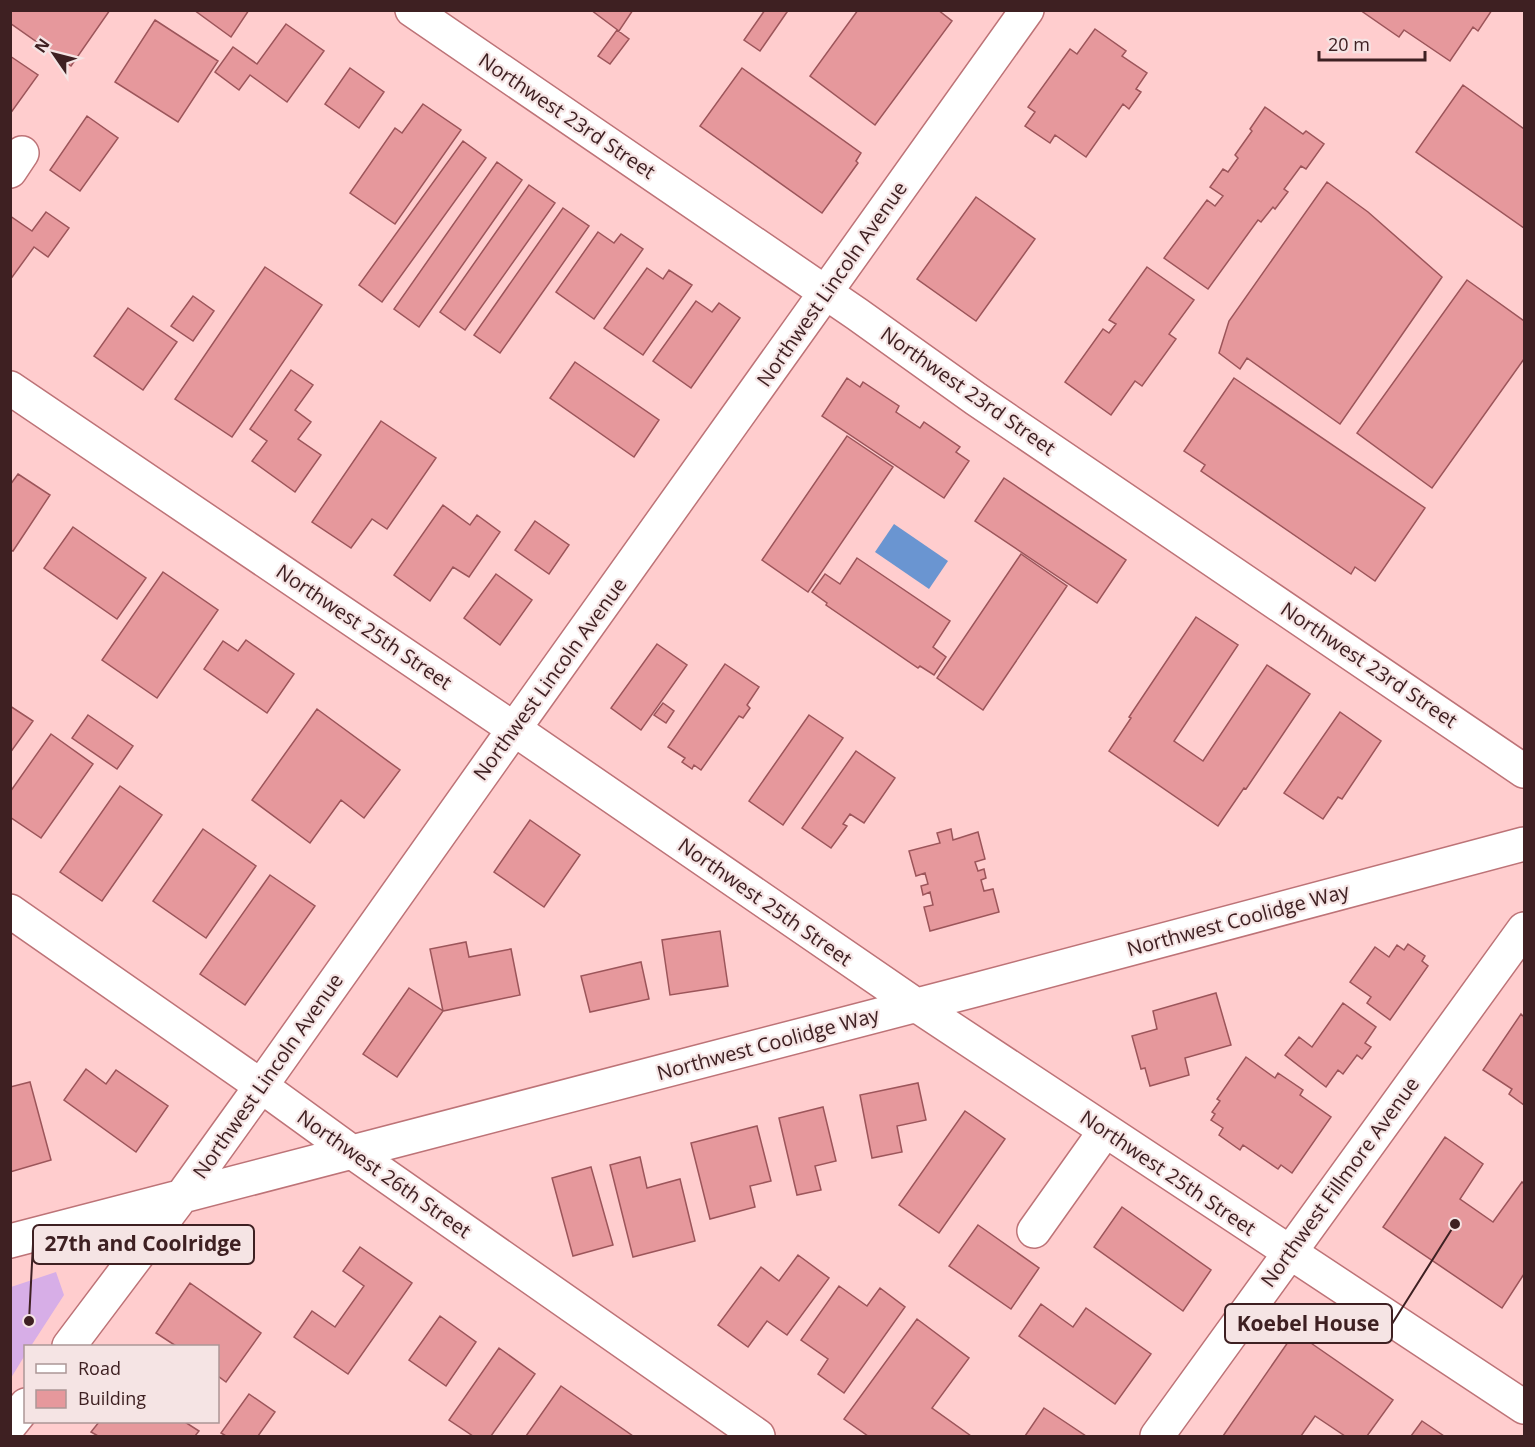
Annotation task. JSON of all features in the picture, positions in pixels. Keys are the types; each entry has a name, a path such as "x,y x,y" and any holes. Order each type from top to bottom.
{"street":[{"name":"Northwest 23rd Street","path":"412,10 986,405 1524,771"},
{"name":"Northwest Lincoln Avenue","path":"70,1345 261,1086 1027,10"},
{"name":"Northwest 25th Street","path":"10,388 514,729 916,1005 1524,1407"},
{"name":"Northwest Coolidge Way","path":"10,1241 1524,844"},
{"name":"Northwest 26th Street","path":"10,911 758,1437"},
{"name":"Northwest Fillmore Avenue","path":"1157,1437 1524,929"},
{"path":"1034,1231 1105,1131"},
{"path":"10,1425 24,1408"}],"shaded area":[{"path":"56,1272 64,1295 32,1345 24,1345 24,1357 11,1378 11,1287"}],"water":[{"path":"894,524 948,561 929,589 875,552"}],"building":[{"path":"10,10 110,10 71,66 10,23"},
{"path":"194,10 249,10 231,37"},
{"path":"591,10 633,10 619,31"},
{"path":"765,10 785,10 787,12 760,51 744,40"},
{"path":"858,10 938,10 952,21 875,125 810,76"},
{"path":"1360,10 1492,10 1478,31 1473,27 1450,61 1404,30 1399,37"},
{"path":"155,20 218,61 178,122 115,82"},
{"path":"286,24 324,51 287,102 250,75 239,90 215,72 233,47 257,64"},
{"path":"1095,29 1126,51 1122,56 1147,73 1136,89 1141,92 1129,109 1123,104 1086,157 1055,135 1050,143 1025,126 1035,112 1028,107 1070,49 1077,54"},
{"path":"617,30 629,39 610,64 598,56"},
{"path":"10,56 38,75 10,114"},
{"path":"350,68 384,92 359,128 325,104"},
{"path":"742,68 861,153 856,161 858,163 822,213 700,126"},
{"path":"1463,85 1524,129 1524,228 1416,152"},
{"path":"423,104 461,130 395,224 350,193 395,128 402,133"},
{"path":"1265,107 1303,134 1306,131 1324,144 1306,169 1301,166 1284,189 1288,192 1275,209 1273,207 1261,222 1258,220 1208,289 1164,258 1207,200 1215,206 1223,196 1210,187 1223,169 1228,172 1238,158 1235,155"},
{"path":"87,116 118,138 80,191 50,170"},
{"path":"463,141 486,158 382,302 359,285"},
{"path":"497,162 522,180 419,327 394,309"},
{"path":"1327,182 1368,212 1442,277 1340,424 1247,358 1240,369 1219,353 1229,321"},
{"path":"529,185 555,203 465,330 440,312"},
{"path":"976,197 1035,239 976,321 917,279"},
{"path":"563,208 589,226 500,353 474,335"},
{"path":"46,212 69,228 48,257 34,247 10,280 10,216 32,231"},
{"path":"598,232 614,243 621,234 643,249 594,319 556,292"},
{"path":"265,267 322,305 232,437 175,399"},
{"path":"1147,267 1194,300 1169,334 1176,339 1142,386 1135,381 1111,415 1065,382 1103,329 1109,333 1116,324 1109,320"},
{"path":"647,268 663,279 669,270 692,285 643,355 604,328"},
{"path":"1467,280 1524,321 1524,359 1432,488 1357,433"},
{"path":"193,296 214,311 193,341 171,326"},
{"path":"696,301 712,312 719,303 740,318 691,388 653,361"},
{"path":"128,308 177,342 143,390 94,356"},
{"path":"575,362 659,420 634,457 550,398"},
{"path":"291,370 313,385 295,410 311,422 298,439 321,455 295,492 252,461 267,441 250,429"},
{"path":"847,378 860,387 863,382 899,406 896,412 920,428 924,422 960,447 956,452 969,461 944,498 822,416"},
{"path":"1234,378 1425,508 1375,581 1355,567 1351,574 1201,471 1205,465 1184,451"},
{"path":"381,421 436,458 387,529 372,519 351,548 312,522"},
{"path":"847,436 893,467 808,592 762,560"},
{"path":"18,474 50,495 13,551 10,550 10,485"},
{"path":"1004,478 1126,560 1097,603 975,521"},
{"path":"443,505 470,525 477,515 500,532 469,577 453,567 430,601 394,575"},
{"path":"535,521 569,545 549,574 515,550"},
{"path":"73,527 146,578 117,619 44,568"},
{"path":"1021,554 1067,586 983,710 937,678"},
{"path":"857,558 950,621 933,647 946,657 934,675 920,666 918,668 826,605 827,603 812,592 825,574 840,584"},
{"path":"163,572 218,610 157,698 102,660"},
{"path":"496,574 532,600 500,645 464,618"},
{"path":"1196,617 1238,645 1174,741 1203,761 1267,665 1310,694 1246,789 1244,788 1218,826 1109,751"},
{"path":"246,640 294,674 267,713 204,669 223,641 238,651"},
{"path":"657,644 687,665 641,730 611,708"},
{"path":"725,664 759,687 747,705 750,708 743,718 739,716 701,770 694,765 692,769 682,762 685,758 668,747"},
{"path":"663,703 674,711 666,723 654,715"},
{"path":"10,706 33,721 10,753"},
{"path":"317,709 400,770 364,818 341,800 310,843 252,800"},
{"path":"1340,712 1381,741 1342,799 1338,797 1323,819 1284,793"},
{"path":"88,715 133,746 117,769 72,738"},
{"path":"809,715 843,738 783,825 749,801"},
{"path":"51,734 93,764 41,838 10,817 10,792"},
{"path":"856,751 895,778 864,823 850,814 843,824 847,826 831,848 802,828"},
{"path":"120,786 162,815 102,901 60,872"},
{"path":"530,820 580,855 544,907 494,872"},
{"path":"203,829 256,866 206,938 153,901"},
{"path":"951,829 953,840 978,832 985,859 975,862 978,871 984,869 986,878 981,880 984,891 993,889 999,912 930,931 924,907 933,905 930,892 923,895 921,886 928,884 925,873 916,876 909,851 940,843 937,833"},
{"path":"270,875 315,906 245,1005 200,974"},
{"path":"720,931 728,986 670,995 662,940"},
{"path":"466,942 469,957 511,949 520,995 443,1011 430,949"},
{"path":"1408,944 1425,956 1422,961 1428,966 1390,1020 1367,1003 1371,997 1350,982 1375,947 1389,957 1397,945 1404,950"},
{"path":"641,962 649,999 590,1012 581,976"},
{"path":"409,988 443,1011 397,1077 363,1054"},
{"path":"1216,993 1231,1045 1185,1058 1189,1075 1150,1086 1145,1068 1141,1069 1132,1036 1157,1029 1153,1011"},
{"path":"1343,1003 1376,1027 1365,1043 1371,1047 1362,1059 1357,1055 1343,1074 1338,1070 1326,1087 1285,1055 1299,1037 1312,1047"},
{"path":"1521,1014 1524,1017 1524,1105 1509,1094 1512,1089 1483,1070"},
{"path":"1246,1057 1275,1078 1278,1073 1303,1090 1300,1095 1331,1117 1292,1173 1281,1165 1278,1169 1243,1145 1240,1150 1219,1135 1223,1128 1211,1120 1215,1114 1212,1112 1220,1101 1217,1099"},
{"path":"86,1069 106,1084 116,1070 168,1106 136,1152 64,1100"},
{"path":"30,1082 51,1160 10,1172 10,1087"},
{"path":"918,1083 926,1120 897,1126 902,1152 872,1158 860,1095"},
{"path":"823,1107 836,1161 815,1166 821,1190 797,1195 779,1118"},
{"path":"965,1111 1005,1139 939,1233 899,1205"},
{"path":"757,1126 771,1181 750,1186 755,1207 710,1219 691,1143"},
{"path":"1445,1137 1483,1164 1460,1199 1493,1222 1522,1182 1524,1184 1524,1274 1502,1308 1383,1227"},
{"path":"640,1157 647,1188 680,1179 695,1241 633,1257 610,1165"},
{"path":"591,1167 613,1245 573,1256 552,1178"},
{"path":"1122,1207 1211,1270 1183,1311 1094,1247"},
{"path":"978,1225 1039,1268 1011,1309 949,1266"},
{"path":"360,1247 412,1283 348,1374 294,1337 312,1311 335,1327 364,1286 343,1271"},
{"path":"798,1255 829,1278 787,1335 767,1321 748,1347 718,1325 761,1267 779,1281"},
{"path":"190,1283 261,1333 226,1382 219,1377 219,1345 174,1345 156,1333"},
{"path":"839,1286 867,1306 880,1288 905,1307 844,1393 818,1374 828,1359 801,1340"},
{"path":"1041,1304 1073,1327 1086,1308 1151,1354 1115,1404 1019,1336"},
{"path":"440,1316 476,1342 446,1386 409,1360"},
{"path":"917,1319 969,1358 932,1408 971,1436 868,1436 844,1419"},
{"path":"1295,1332 1393,1400 1367,1436 1345,1436 1315,1416 1301,1436 1223,1436"},
{"path":"499,1348 535,1374 491,1436 473,1436 449,1420"},
{"path":"561,1386 633,1436 526,1436"},
{"path":"249,1394 275,1412 258,1436 226,1436 221,1433"},
{"path":"1044,1408 1086,1436 1025,1436"},
{"path":"1422,1421 1444,1436 1411,1436"},
{"path":"98,1423 187,1423 199,1431 195,1436 98,1436 91,1432"}],"place":[{"name":"Koebel House","path":"1455,1224"},
{"name":"27th and Coolridge","path":"29,1321"}]}
